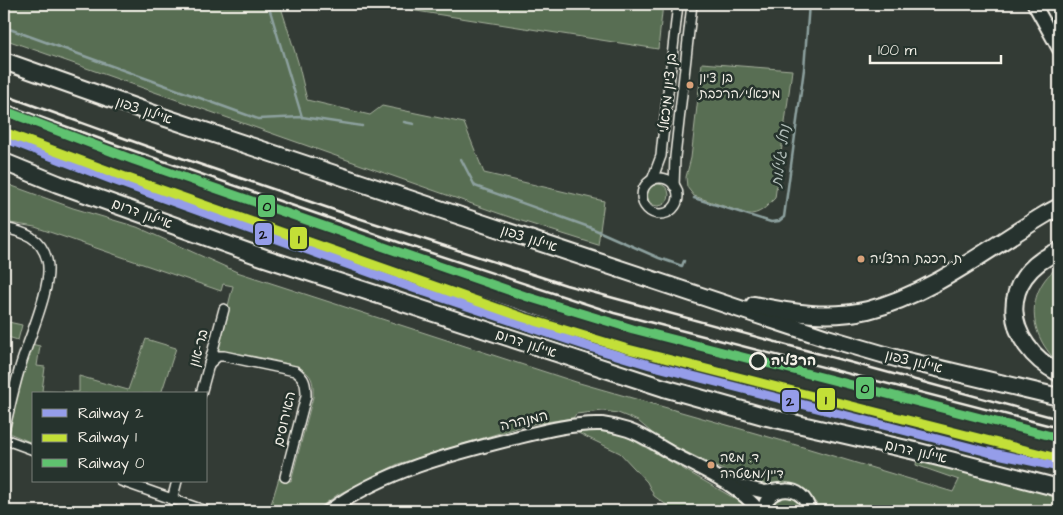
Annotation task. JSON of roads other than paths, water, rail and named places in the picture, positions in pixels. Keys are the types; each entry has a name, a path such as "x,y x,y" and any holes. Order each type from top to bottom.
{"highway":[{"name":"איילון צפון","path":"4,61 154,114 744,312 863,348 1059,397"},
{"name":"איילון דרום","path":"4,162 58,184 265,258 664,388 767,417 915,451 1059,488"},
{"path":"667,285 783,311 822,314 866,310 887,304 923,288 1059,207"},
{"path":"1059,251 1039,261 1025,275 1016,292 1014,302 1017,322 1025,343 1037,358 1059,374"}],"street":[{"name":"בן ציון מיכאלי","path":"652,180 661,156 678,4"},
{"name":"בן ציון מיכאלי","path":"674,186 675,156 692,4"},
{"path":"1034,4 1059,49"},
{"path":"661,178 674,186 677,197 674,206 663,213 654,213 646,207 642,198 644,187 652,180 661,178"},
{"path":"4,228 28,234 37,240 47,257 49,270 35,325 19,369 4,431"},
{"name":"בר-און","path":"202,392 224,310"},
{"name":"האירוסים","path":"209,364 218,356 224,356 295,371 303,377 306,382 306,396 285,476"},
{"name":"המנהרה","path":"329,511 359,490 410,469 503,441 585,424 603,424 630,430 725,482 750,500 761,511"},
{"path":"4,439 32,449"},
{"path":"125,482 206,511"},
{"path":"172,500 177,482"},
{"name":"המנהרה","path":"725,482 765,492 793,491 803,497 810,510"},
{"path":"761,511 768,498 781,490"}],"waterway":[{"path":"268,4 302,117"},
{"name":"נחל גלילות","path":"694,198 771,222 779,221 784,217 804,69 809,4"},
{"path":"4,27 258,119 302,117 362,126"},
{"path":"404,122 414,124"},
{"path":"461,159 475,186 589,227 659,258 682,266 684,261"}],"railway":[{"path":"4,95 146,146 352,216 566,285 1059,419"},
{"path":"4,104 407,245 614,313 1059,428"},
{"path":"4,129 116,171 417,277 591,334 661,355 1059,454"},
{"path":"629,325 1059,436"}],"rail line":[{"name":"0","path":"8,112 134,160 528,297 633,329 1059,438"},
{"name":"1","path":"4,132 128,178 522,317 628,349 1057,458"},
{"name":"2","path":"4,138 113,180 416,289 593,348 650,365 988,452 1059,467"}],"place":[{"name":"בן ציון מיכאלי/הרכבת","path":"690,85"},
{"name":"ת. רכבת הרצליה","path":"861,259"},
{"name":"הרצליה","path":"758,361"},
{"name":"ד. משה דיין/משטרה","path":"711,465"}]}
